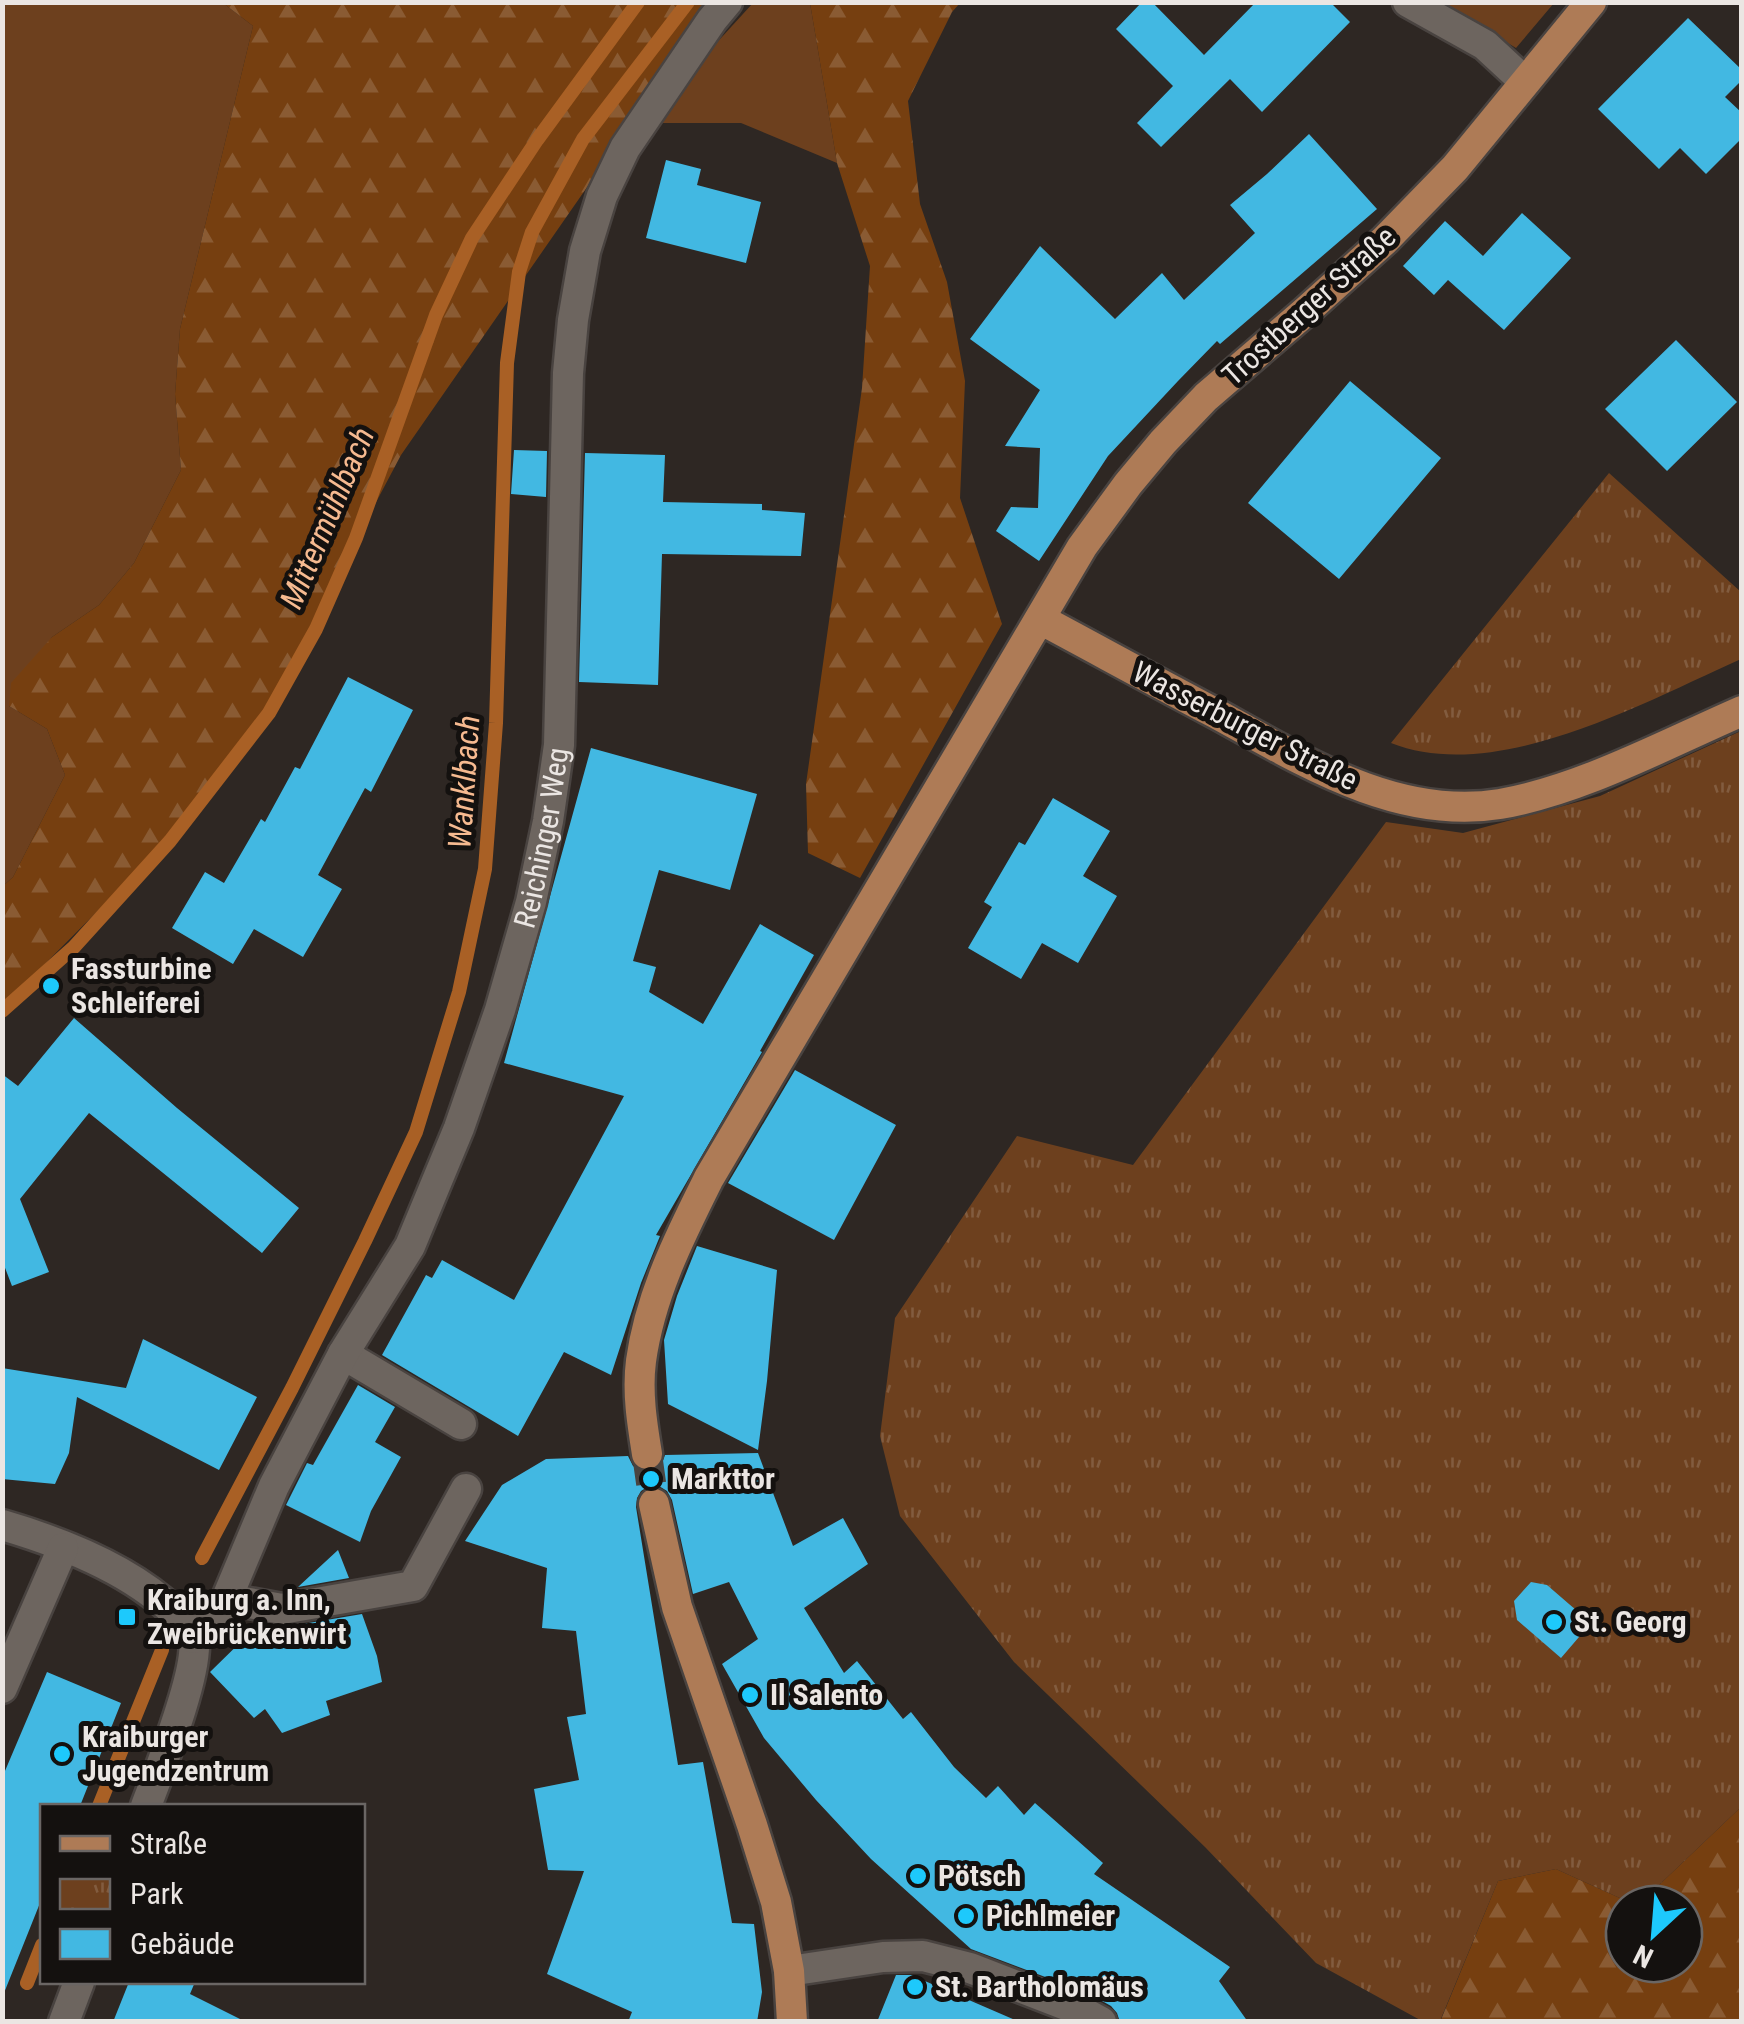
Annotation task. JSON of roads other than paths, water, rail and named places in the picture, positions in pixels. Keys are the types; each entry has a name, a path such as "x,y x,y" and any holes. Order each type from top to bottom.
{"main road":[{"name":"Trostberger Straße","path":"647,1454 641,1362 668,1261 709,1178 1082,547 1163,442 1206,397 1385,240 1455,168 1591,2"},
{"name":"Wasserburger Straße","path":"1040,619 1319,768 1369,790 1414,802 1454,807 1496,805 1537,796 1742,711"},
{"path":"654,1504 677,1607 776,1902 789,1971 792,2022"}],"street":[{"name":"Reichinger Weg","path":"194,1638 224,1605 262,1509 344,1354 410,1246 500,1010 541,854 559,745 568,372 585,251 602,196 624,148 728,2"},
{"path":"1408,2 1485,45 1526,82"},
{"path":"344,1354 460,1424"},
{"path":"224,1605 238,1601 282,1609 413,1586 466,1488"},
{"path":"2,1526 129,1576 161,1599 187,1625 194,1638 194,1664 147,1804"},
{"path":"2,1688 63,1548"},
{"path":"789,1971 923,1956 970,1968 1079,2010 1100,2022"},
{"path":"64,2022 78,1984"}],"waterway":[{"name":"Mittermühlbach","path":"2,1011 74,947 170,841 269,713 316,629 356,538 436,315 472,238 537,140 638,2"},
{"name":"Wanklbach","path":"202,1558 292,1388 416,1132 459,992 485,869 496,723 507,363 519,272 532,232 583,139 688,2"},
{"name":"Wanklbach","path":"100,1804 162,1650"},
{"name":"Wanklbach","path":"27,1983 40,1950"}],"tunnel":[{"path":"647,1454 654,1504"}],"place":[{"name":"Fassturbine Schleiferei","path":"51,986"},
{"name":"Markttor","path":"651,1479"},
{"name":"Kraiburg a. Inn, Zweibrückenwirt","path":"127,1617"},
{"name":"St. Georg","path":"1554,1622"},
{"name":"Il Salento","path":"750,1695"},
{"name":"Kraiburger Jugendzentrum","path":"62,1754"},
{"name":"Pötsch","path":"918,1876"},
{"name":"Pichlmeier","path":"966,1916"},
{"name":"St. Bartholomäus","path":"915,1987"}]}
